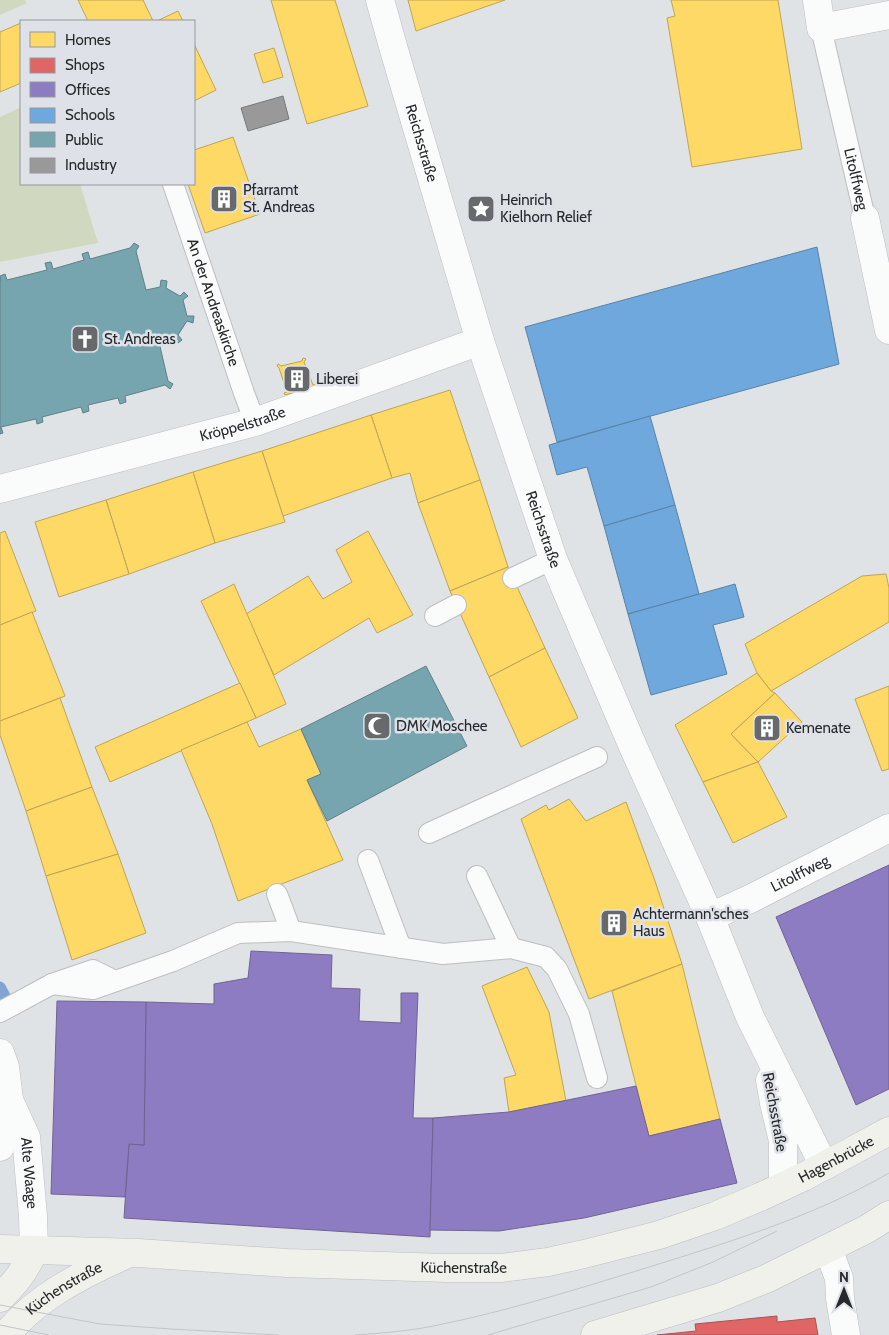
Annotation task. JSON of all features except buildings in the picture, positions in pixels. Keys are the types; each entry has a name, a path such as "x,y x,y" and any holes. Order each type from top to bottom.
{"main road":[{"name":"Hagenbrücke","path":"782,1186 889,1131"},
{"name":"Küchenstraße","path":"0,1248 131,1253 296,1263 501,1268 548,1262 658,1235 732,1210 782,1186"},
{"path":"595,1335 718,1298 768,1278 868,1229 889,1215"},
{"path":"17,1330 13,1312 0,1300 28,1265 34,1250"},
{"name":"Küchenstraße","path":"17,1330 50,1294 99,1267 131,1253"}],"street":[{"name":"Reichsstraße","path":"380,0 480,341 553,559 631,742 710,917 759,1038 824,1166"},
{"path":"817,0 821,28 889,14"},
{"name":"Litolffweg","path":"866,218 889,330"},
{"name":"Kröppelstraße","path":"0,489 255,422 480,341"},
{"name":"Litolffweg","path":"710,917 750,899 889,828"},
{"name":"Reichsstraße","path":"759,1038 770,1076 782,1141 782,1186"},
{"name":"Alte Waage","path":"0,1053 5,1067 9,1100 26,1137 34,1250"},
{"name":"Alte Waage","path":"0,1146 9,1100"},
{"path":"828,1249 839,1278 846,1335"}],"lane":[{"name":"Litolffweg","path":"821,28 866,218"},
{"name":"An der Andreaskirche","path":"172,185 255,422"},
{"path":"513,578 553,559"},
{"path":"435,616 456,605"},
{"path":"429,833 596,757"},
{"path":"368,860 401,948"},
{"path":"476,876 511,948"},
{"path":"277,894 291,931"},
{"path":"0,1012 52,984 93,990 238,934 291,931 443,954 511,948 546,957 558,969 579,1014 596,1078"}],"green space":[{"path":"0,0 25,0 27,3 0,15"},
{"path":"20,107 20,185 80,185 98,243 0,262 0,117"}],"waterway":[{"path":"0,987 6,998"}],"tram line":[{"path":"355,1335 418,1329 516,1306 594,1284 801,1216 860,1189 889,1173"},
{"path":"488,1335 651,1287 713,1262 777,1231"},
{"path":"0,1305 100,1324 278,1335"},
{"path":"0,1325 49,1335"}],"place":[{"name":"Pfarramt St. Andreas","path":"224,199"},
{"name":"Heinrich Kielhorn Relief","path":"481,209"},
{"name":"St. Andreas","path":"85,339"},
{"name":"Liberei","path":"297,379"},
{"name":"DMK Moschee","path":"377,726"},
{"name":"Kemenate","path":"767,728"},
{"name":"Achtermann'sches Haus","path":"614,923"}]}
